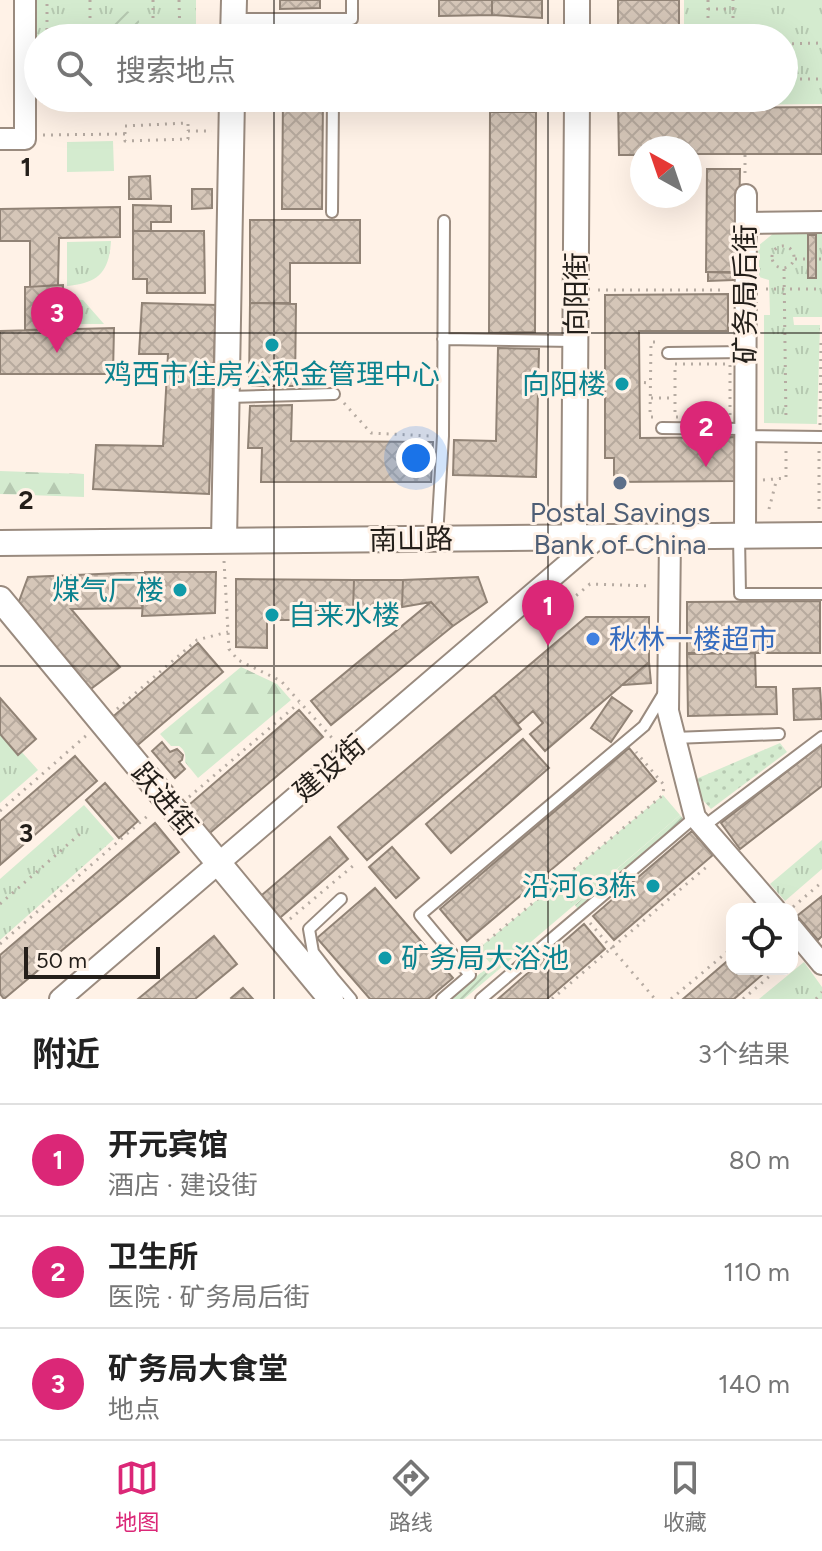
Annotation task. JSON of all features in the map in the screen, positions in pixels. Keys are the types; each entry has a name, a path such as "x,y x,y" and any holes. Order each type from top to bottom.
{"street":[{"path":"25,0 25,24"},
{"path":"577,0 577,24"},
{"path":"0,139 25,137 25,112"},
{"path":"224,541 232,112"},
{"name":"向阳街","path":"577,112 576,341 587,538"},
{"name":"矿务局后街","path":"742,536 746,195"},
{"path":"746,223 822,222"},
{"name":"南山路","path":"0,543 822,535"},
{"path":"670,537 668,711 674,738 699,822 770,903"},
{"name":"建设街","path":"60,999 553,576 587,538"},
{"name":"跃进街","path":"0,599 275,932 329,989"},
{"path":"798,935 822,964"}],"lane":[{"path":"234,19 352,19 352,0"},
{"path":"334,19 334,24"},
{"path":"332,212 333,112"},
{"path":"437,539 443,436 444,221"},
{"path":"443,339 576,341"},
{"path":"667,347 745,352"},
{"path":"226,397 334,394"},
{"path":"662,428 821,437"},
{"path":"742,536 740,594 822,594"},
{"path":"442,999 470,975 420,915 644,726 669,685"},
{"path":"674,738 779,734"},
{"path":"481,999 578,909 822,737"},
{"path":"341,899 309,929 313,952 329,989 351,999"}],"path":[{"path":"47,0 47,24"},
{"path":"90,0 90,24"},
{"path":"153,0 153,24"},
{"path":"179,0 180,24"},
{"path":"708,0 708,24"},
{"path":"733,0 733,24"},
{"path":"708,9 733,9"},
{"path":"798,44 822,43"},
{"path":"798,79 822,79"},
{"path":"188,123 188,131 188,139 125,141 125,126 188,123"},
{"path":"188,131 232,131"},
{"path":"25,137 125,134"},
{"path":"783,246 790,248 795,259 791,266 784,269 777,267 772,255 776,248 783,246"},
{"path":"795,259 822,259"},
{"path":"784,269 786,478"},
{"path":"576,290 822,289"},
{"path":"654,417 650,417 651,342 667,347"},
{"path":"820,422 821,342"},
{"path":"675,364 730,364 730,417 675,417 675,398 675,364"},
{"path":"636,382 651,383"},
{"path":"334,394 371,433 412,435"},
{"path":"651,398 675,398"},
{"path":"819,509 821,437"},
{"path":"769,509 777,478"},
{"path":"224,541 229,649 238,660 281,681 346,754"},
{"path":"531,624 541,625 590,584 649,586"},
{"path":"0,811 197,640 228,632"},
{"path":"174,810 300,702"},
{"path":"460,963 663,795 664,785 627,741"},
{"path":"0,944 140,824"},
{"path":"0,904 81,833"},
{"path":"552,999 725,852"},
{"path":"275,932 354,865"},
{"path":"797,903 822,882"},
{"path":"557,883 655,999"},
{"path":"671,999 726,953"},
{"path":"743,999 771,975"},
{"path":"816,999 822,992"}],"green space":[{"path":"37,0 196,0 196,24 36,24"},
{"path":"684,0 822,0 822,104 798,104 798,24 684,24"},
{"path":"119,10 130,12 139,24 104,24 111,14"},
{"path":"113,141 114,171 67,172 67,142"},
{"path":"780,228 822,228 822,317 793,317 794,325 820,325 817,424 764,423 764,315 770,315 769,280 759,277 758,246"},
{"path":"111,241 108,261 100,274 87,282 67,286 67,242"},
{"path":"71,299 83,300 104,324 70,324"},
{"path":"0,471 84,474 84,497 0,494"},
{"path":"241,667 277,684 291,700 198,778 185,762 183,749 171,746 160,734"},
{"path":"0,728 38,770 0,803"},
{"path":"780,743 787,752 711,809 700,797 696,779"},
{"path":"663,795 680,815 497,971 478,949"},
{"path":"84,805 114,839 0,940 0,879"},
{"path":"680,815 684,820 578,909 575,905"},
{"path":"822,840 822,869 785,901 770,884"},
{"path":"804,962 822,987 822,999 759,999 788,975 798,975 798,967"},
{"path":"491,964 497,971 464,999 450,999"}],"building":[{"path":"280,0 320,0 320,8 280,9"},
{"path":"439,0 492,0 492,15 439,16"},
{"path":"492,0 542,0 542,18 492,15"},
{"path":"618,0 679,0 679,24 618,24"},
{"path":"798,107 822,107 822,154 702,154 702,136 630,136 630,155 619,155 618,112 798,112"},
{"path":"283,112 323,112 322,209 282,209"},
{"path":"490,112 536,112 535,332 489,333"},
{"path":"707,169 740,169 738,273 706,272"},
{"path":"150,176 151,199 129,199 129,177"},
{"path":"192,189 212,189 212,208 192,209"},
{"path":"133,205 171,206 171,222 151,222 151,231 133,231"},
{"path":"120,207 120,237 59,238 58,285 30,287 30,241 0,241 0,209"},
{"path":"250,220 360,220 360,263 290,263 290,303 250,303"},
{"path":"133,231 204,231 205,293 147,293 147,279 133,279"},
{"path":"808,235 816,235 816,278 808,278"},
{"path":"708,272 733,272 733,280 708,281"},
{"path":"63,285 64,329 25,330 25,287"},
{"name":"向阳楼","path":"728,294 728,331 639,331 640,438 737,437 737,481 614,482 614,458 605,458 605,295"},
{"path":"142,303 216,305 209,494 93,489 96,445 163,446 168,354 139,354"},
{"name":"鸡西市住房公积金管理中心","path":"250,303 296,304 295,386 249,386"},
{"path":"114,328 113,374 0,374 0,331"},
{"path":"498,348 539,349 536,477 453,475 454,440 496,441"},
{"path":"292,405 291,441 433,442 431,482 261,482 262,448 248,448 250,406"},
{"path":"145,572 142,608 71,609 120,667 88,691 18,604 28,577"},
{"name":"煤气厂楼","path":"145,572 216,572 215,613 142,616"},
{"path":"478,577 487,602 453,626 431,602 402,607 403,580"},
{"name":"自来水楼","path":"236,579 354,580 353,611 309,611 309,620 267,620 267,648 236,647"},
{"path":"354,580 403,580 402,607 353,611"},
{"path":"820,601 820,653 687,653 687,602"},
{"path":"431,602 453,626 331,725 311,701"},
{"path":"586,617 649,617 649,662 545,751 530,734 543,723 533,711 518,724 494,695"},
{"path":"198,643 223,672 133,749 109,720"},
{"path":"755,653 756,687 776,687 777,714 688,716 687,654"},
{"path":"649,662 651,683 622,685"},
{"path":"820,688 822,719 794,720 793,689"},
{"path":"494,695 521,729 367,860 338,827"},
{"path":"612,697 632,711 611,742 591,728"},
{"path":"0,698 36,739 18,755 0,734"},
{"path":"299,710 323,737 205,837 183,810"},
{"path":"523,739 549,768 451,853 426,824"},
{"path":"162,742 170,752 177,749 183,755 179,762 185,769 175,778 152,751"},
{"path":"822,744 822,786 740,849 721,823"},
{"path":"629,748 656,781 467,941 440,909"},
{"path":"75,756 97,781 0,865 0,821"},
{"path":"105,783 138,821 119,838 86,800"},
{"path":"155,823 179,852 4,999 0,994 0,955"},
{"name":"沿河63栋","path":"692,831 713,855 614,940 593,916"},
{"path":"330,837 348,859 275,922 256,900"},
{"path":"392,847 419,878 396,898 369,867"},
{"name":"矿务局大浴池","path":"375,888 453,978 428,999 370,999 317,938"},
{"path":"822,896 822,936 818,940 798,917"},
{"path":"584,924 605,949 547,999 498,999"},
{"path":"214,936 237,964 195,999 138,999"},
{"path":"726,962 726,975 762,975 734,999 683,999"},
{"path":"243,988 253,999 231,998"}],"place":[{"name":"鸡西市住房公积金管理中心","path":"272,345"},
{"name":"矿务局大食堂","path":"57,353"},
{"name":"向阳楼","path":"622,384"},
{"name":"卫生所","path":"706,467"},
{"name":"Postal Savings Bank of China","path":"620,483"},
{"name":"煤气厂楼","path":"180,590"},
{"name":"自来水楼","path":"272,615"},
{"name":"秋林一楼超市","path":"593,639"},
{"name":"开元宾馆","path":"548,646"},
{"name":"沿河63栋","path":"653,886"},
{"name":"矿务局大浴池","path":"385,958"}]}
